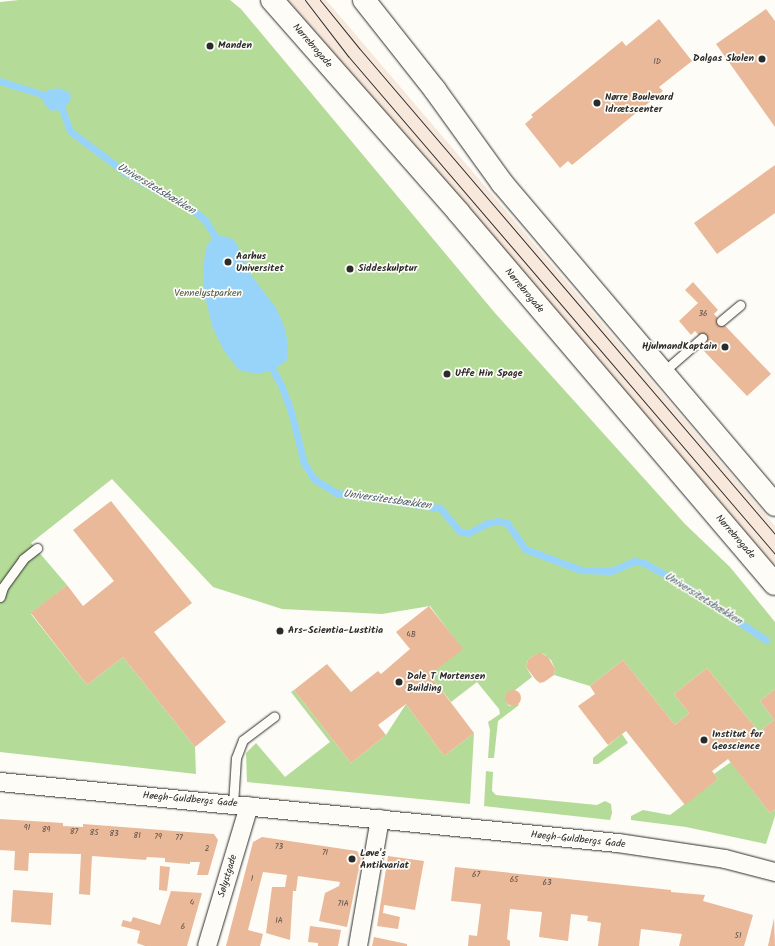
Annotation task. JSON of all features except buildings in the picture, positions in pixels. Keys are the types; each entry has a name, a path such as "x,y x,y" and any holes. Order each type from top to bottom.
{"main road":[{"name":"Nørrebrogade","path":"272,0 464,219 775,584"},
{"path":"364,0 435,90 502,183 775,505"}],"street":[{"name":"Høegh-Guldbergs Gade","path":"0,782 618,843 725,859 775,872"},
{"name":"Sølystgade","path":"207,946 241,805"},
{"path":"358,946 380,819"}],"lane":[{"path":"721,321 740,305"},
{"path":"663,372 702,338"},
{"path":"0,597 3,587 23,559 36,548"},
{"path":"241,805 236,758 243,740 274,717"}],"shaded area":[{"path":"287,0 326,0 775,526 775,566"}],"green space":[{"name":"Vennelystparken","path":"19,0 230,0 241,9 495,313 685,524 730,567 775,622 775,689 760,701 774,720 759,732 707,668 674,694 689,713 675,725 623,660 590,686 554,675 555,669 551,660 544,654 537,653 528,660 526,667 532,677 506,697 506,702 509,706 519,705 498,721 494,758 488,758 490,730 488,722 500,714 499,709 477,682 451,702 430,675 462,649 430,606 382,614 282,609 213,587 112,479 31,543 67,585 31,614 87,685 123,657 195,747 196,774 0,752 0,2"},
{"path":"294,690 351,763 386,735 406,704 444,756 474,733 470,804 247,782 246,753 256,743 285,777 330,742 291,692"},
{"path":"622,734 628,743 598,764 593,764 593,758"},
{"path":"731,762 770,813 775,809 775,816 766,844 686,827 631,820 631,816 643,810 670,815 718,779 714,774"},
{"path":"486,771 493,772 492,791 496,795 597,805 605,801 611,804 612,813 610,820 484,806"}],"water":[{"path":"58,88 69,92 71,96 69,103 62,109 51,111 45,105 42,96 48,90"},
{"path":"214,235 228,237 235,241 252,276 276,308 285,328 288,346 287,360 273,370 257,374 239,370 224,351 212,326 205,296 203,270 206,248"}],"waterway":[{"name":"Universitetsbækken","path":"0,81 41,94 62,109 70,131 126,173 193,210 205,220 214,235"},
{"name":"Universitetsbækken","path":"273,370 282,387 291,412 304,463 314,479 336,493 440,508 459,531 468,533 488,523 498,521 507,523 525,549 581,570 611,571 634,561 644,563 682,584 766,640"}],"tram line":[{"path":"305,0 348,56 775,554"},
{"path":"320,0 359,48 775,534"}],"place":[{"name":"Manden","path":"210,46"},
{"name":"Dalgas Skolen","path":"762,59"},
{"name":"Nørre Boulevard Idrætscenter","path":"597,103"},
{"name":"Aarhus Universitet","path":"228,262"},
{"name":"Siddeskulptur","path":"350,269"},
{"name":"HjulmandKaptain","path":"725,347"},
{"name":"Uffe Hin Spage","path":"447,374"},
{"name":"Ars-Scientia-Lustitia","path":"280,631"},
{"name":"Dale T Mortensen Building","path":"399,682"},
{"name":"Institut for Geoscience","path":"704,740"},
{"name":"Løve's Antikvariat","path":"352,859"}]}
